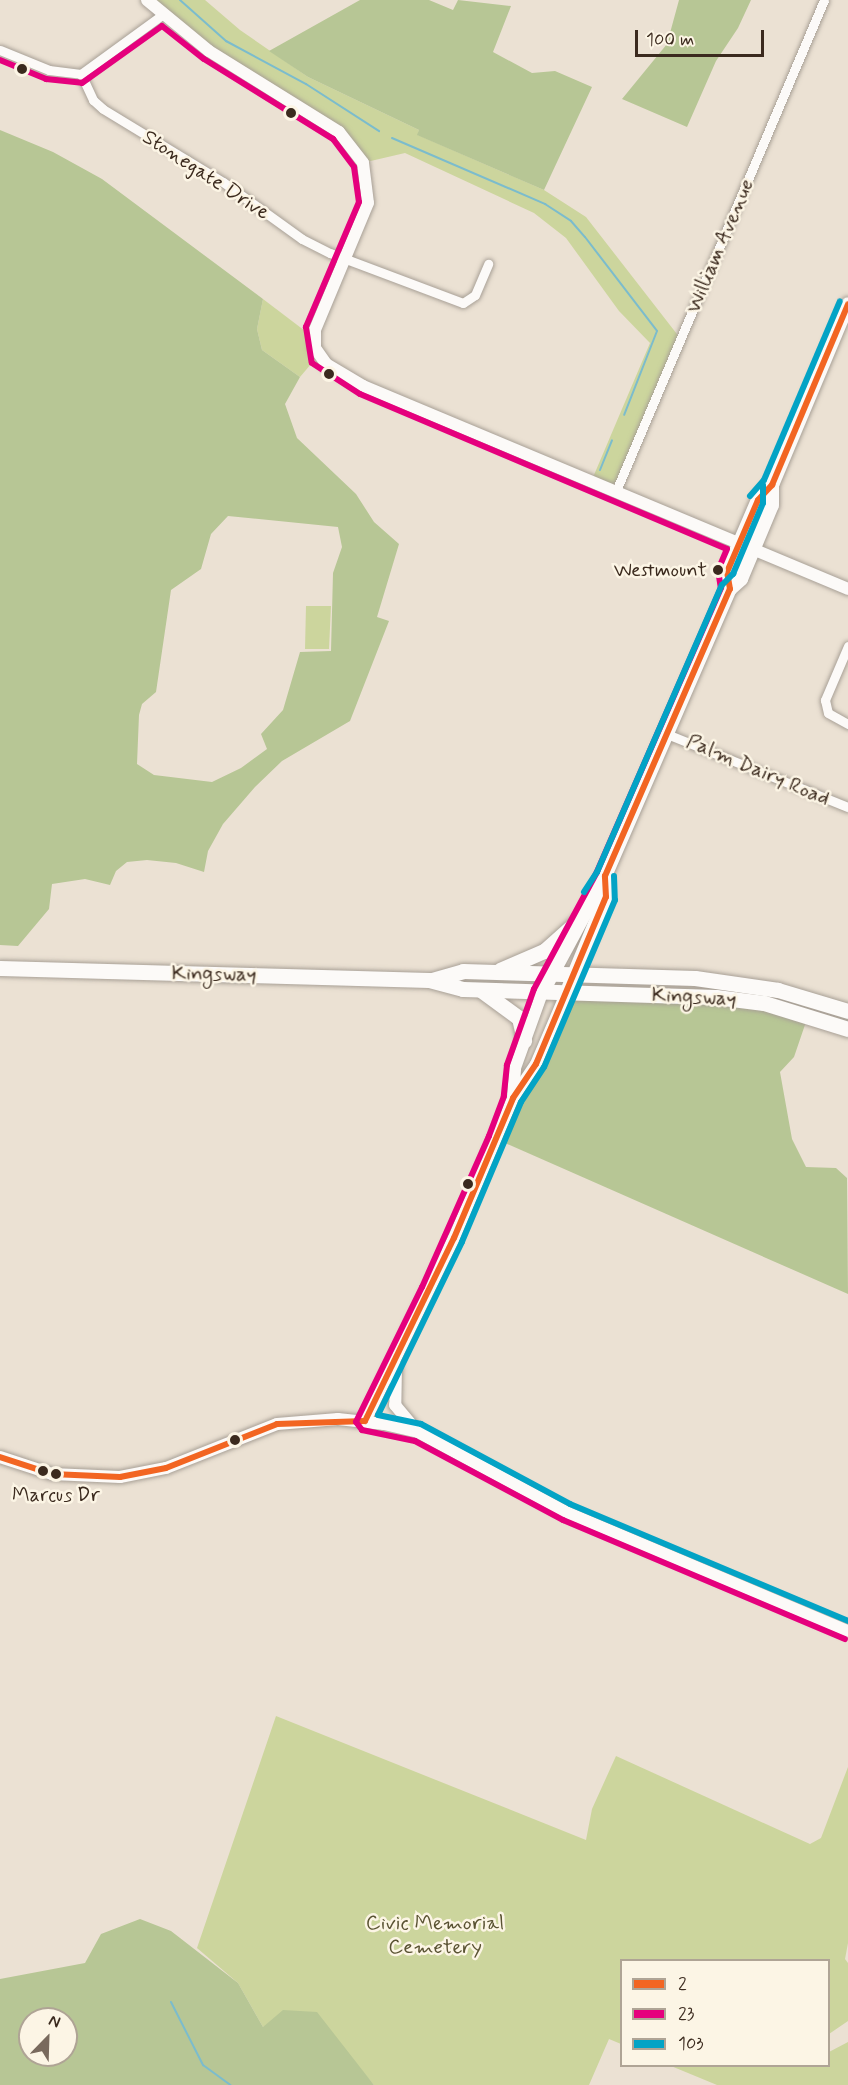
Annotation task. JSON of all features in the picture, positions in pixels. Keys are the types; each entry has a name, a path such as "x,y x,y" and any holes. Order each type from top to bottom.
{"main road":[{"path":"730,588 727,572 739,543 758,500 772,485 848,304"},
{"path":"542,993 550,974 605,876 730,588 741,579 772,505 772,485"},
{"path":"566,994 606,897 605,876"},
{"path":"492,972 544,951 580,920"},
{"name":"Kingsway","path":"0,968 429,980 479,990 739,999 848,1029"},
{"name":"Kingsway","path":"429,980 463,971 574,974 744,984 848,1011"},
{"path":"479,990 519,1018 524,1040"}],"street":[{"path":"147,0 162,15 209,51 351,142 363,163 369,189 364,216 315,330 315,348 326,364 363,386 848,589"},
{"name":"William Avenue","path":"616,491 824,0"},
{"path":"0,50 49,70 81,74 162,15"},
{"name":"Stonegate Drive","path":"81,74 93,100 103,109 223,182 302,239 346,260 463,303 475,295 488,264"},
{"path":"848,646 825,700 828,713 848,724"},
{"name":"Palm Dairy Road","path":"667,734 848,807"},
{"path":"513,1098 515,1068 542,993"},
{"path":"365,1420 454,1238 513,1098 536,1064 566,994"},
{"path":"397,1356 393,1395 397,1409 418,1432"},
{"path":"0,1457 52,1474 120,1477 166,1468 277,1424 365,1420 418,1432 566,1512 848,1631"}],"green space":[{"path":"146,0 205,0 240,30 308,77 419,130 418,135 544,190 586,217 680,338 615,492 591,482 650,343 619,311 566,238 534,213 405,153 362,163 350,142 227,63"},
{"path":"360,0 429,0 453,10 458,0 511,6 493,52 532,73 555,71 592,87 544,190 417,135 419,130 308,77 269,51"},
{"path":"679,0 751,0 738,28 716,61 687,127 622,99 667,44"},
{"path":"0,130 53,152 102,179 263,299 257,329 262,350 300,377 285,404 297,438 356,494 374,522 399,544 377,617 389,621 350,721 282,761 255,787 223,824 208,851 204,872 176,863 147,860 127,862 116,871 110,885 85,879 52,884 49,909 18,946 0,945","holes":["228,516 338,527 342,547 333,573 331,651 300,652 283,710 261,734 267,749 241,768 212,782 154,775 137,764 139,715 142,704 156,692 171,590 201,569 211,534"]},
{"path":"263,299 313,337 317,357 300,377 262,350 257,329"},
{"path":"306,606 331,606 329,649 305,649"},
{"path":"566,994 688,997 808,1016 794,1057 780,1072 792,1139 806,1167 836,1168 847,1178 848,1294 496,1139"},
{"name":"Civic Memorial Cemetery","path":"276,1716 586,1840 592,1809 616,1756 810,1844 821,1838 848,1767 848,1943 845,1959 848,1963 848,2021 830,2033 830,1959 620,1959 620,2044 609,2039 589,2085 374,2085 312,2012 263,2027 238,1983 197,1948"},
{"path":"140,1919 171,1931 238,1983 263,2027 283,2010 317,2012 374,2085 0,2085 0,1979 85,1963 101,1934"},
{"path":"848,2042 848,2085 717,2085 673,2067 830,2067 830,2051"}],"waterway":[{"path":"180,0 226,41 306,84 379,131"},
{"path":"392,138 545,204 571,221 585,237 657,331 624,415"},
{"path":"600,470 612,440"},
{"path":"171,2002 203,2065 231,2085"}],"transit line":[{"name":"23","path":"0,60 46,79 82,83 162,26 204,59 333,139 354,167 359,202 306,327 312,363 360,394 727,549 718,570 721,588 597,872 534,989 507,1065 504,1096 489,1136 422,1287 356,1422 362,1430 415,1441 563,1520 845,1639"},
{"name":"103","path":"750,496 764,480 840,301"},
{"name":"2","path":"365,1421 454,1238 513,1098 536,1064 606,897 605,876 730,589 727,572 758,500 772,485 848,304"},
{"name":"103","path":"584,892 597,872 722,585 733,574 763,503 763,485"},
{"name":"103","path":"614,876 615,900 544,1067 521,1102 462,1242 378,1415 421,1424 570,1504 848,1621"},
{"name":"2","path":"0,1457 52,1474 120,1477 166,1468 277,1424 365,1421"}],"place":[{"name":"Westmount","path":"718,570"},
{"name":"Marcus Dr","path":"56,1474"}]}
